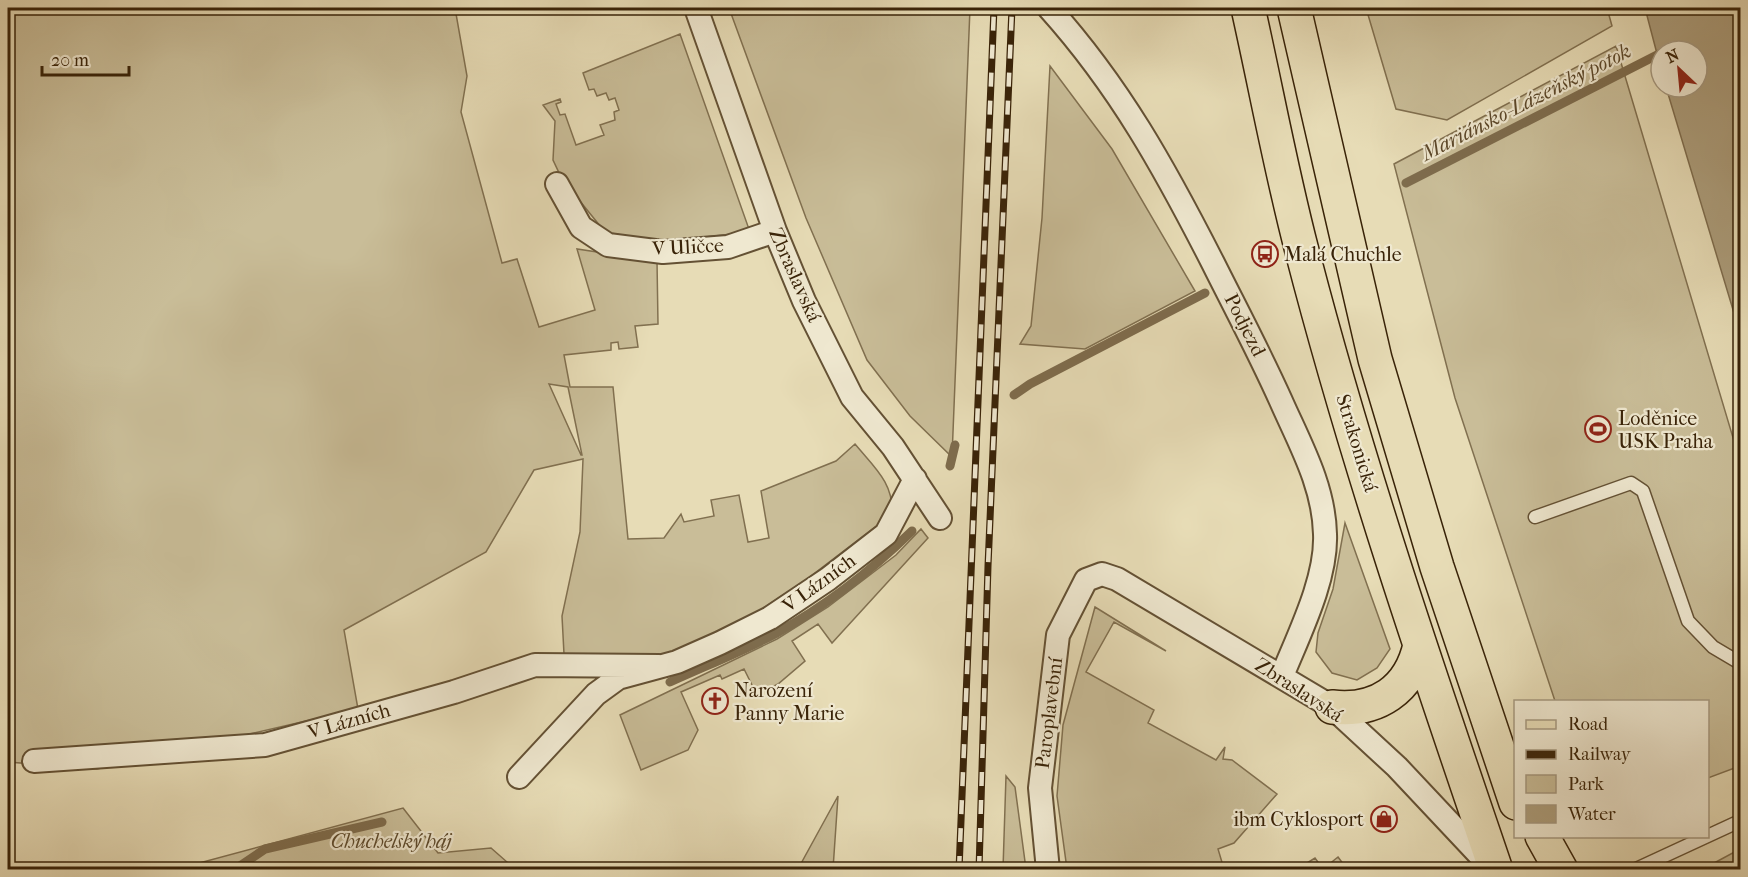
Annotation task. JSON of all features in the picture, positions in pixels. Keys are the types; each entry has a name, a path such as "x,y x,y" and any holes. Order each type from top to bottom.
{"main road":[{"name":"Strakonická","path":"1248,8 1301,249 1334,369 1420,645 1494,870"},
{"name":"Strakonická","path":"1294,8 1375,359 1437,567 1512,790"},
{"path":"1332,707 1362,707 1389,696 1410,674 1420,645"},
{"path":"1528,838 1540,870"},
{"path":"1543,838 1561,870"}],"street":[{"name":"Zbraslavská","path":"696,8 775,231 804,301 852,397 915,479 940,518"},
{"name":"Podjezd","path":"1049,8 1076,37 1135,117 1173,184 1263,360 1319,488 1326,537 1320,569 1309,610 1282,676"},
{"name":"V Uličce","path":"557,184 581,227 608,245 663,252 717,248 728,247 775,231"},
{"name":"V Lázních","path":"519,777 596,694 618,678 677,662 770,618 828,579 886,534 915,479"},
{"name":"Zbraslavská","path":"1102,574 1117,579 1332,707 1397,767 1494,870"},
{"name":"Paroplavební","path":"1048,870 1040,788 1058,635 1086,580 1102,574"},
{"name":"V Lázních","path":"34,761 265,745 454,692 535,664 659,666"}],"lane":[{"path":"1535,517 1631,483 1643,491 1688,621 1713,647 1740,663"},
{"path":"1709,835 1740,821"},
{"path":"1634,870 1703,838"}],"green space":[{"path":"8,8 455,8 467,76 461,112 502,263 517,259 539,327 595,310 577,249 657,261 658,324 635,326 638,347 619,349 618,342 611,343 611,350 564,355 570,387 613,387 628,539 664,538 681,514 684,522 714,516 711,500 739,495 748,542 769,538 761,491 836,461 855,444 876,468 890,493 892,514 807,579 726,633 665,655 564,654 562,616 580,532 583,459 534,470 486,552 344,630 358,709 97,769 8,762","holes":["549,384 568,387 582,455"]},
{"path":"729,8 970,8 952,457 910,416 867,360 806,218"},
{"path":"1366,8 1607,8 1612,26 1447,120 1396,109"},
{"path":"680,34 750,232 660,242 605,232 562,179 553,160 555,121 543,105 560,99 561,102 556,104 560,115 565,114 576,145 604,135 600,125 615,120 614,112 619,110 615,98 609,100 606,93 597,96 594,89 589,90 583,73"},
{"name":"Loděnice USK Praha","path":"1616,46 1740,461 1740,766 1709,778 1709,700 1555,700 1455,398 1394,164"},
{"path":"1050,66 1112,149 1195,291 1085,349 1020,344 1031,326 1042,218"},
{"path":"1345,523 1390,649 1377,668 1357,680 1332,673 1316,652 1318,633 1333,589"},
{"path":"921,529 928,538 832,643 818,624 792,641 805,661 778,684 757,695 744,669 722,679 720,675 681,692 698,730 688,750 641,770 620,715 777,639 828,607 896,555"},
{"path":"1095,607 1166,651 1114,622 1086,672 1154,710 1148,723 1216,760 1225,747 1223,759 1232,760 1277,794 1234,843 1218,849 1224,869 1067,869 1057,796 1063,725"},
{"path":"1006,776 1015,787 1026,869 1003,869"},
{"path":"838,796 833,869 798,869"},
{"name":"Chuchelský háj","path":"403,808 438,853 491,848 515,869 177,869"},
{"path":"1740,849 1740,869 1703,869"},
{"path":"1338,857 1347,869 1323,869"},
{"path":"1315,858 1323,869 1297,869"}],"water":[{"path":"1645,8 1740,8 1740,333 1670,99 1709,99 1709,39 1653,39"}],"waterway":[{"name":"Mariánsko-Lázeňský potok","path":"1406,183 1649,59"},
{"name":"Mariánsko-Lázeňský potok","path":"1014,395 1030,384 1205,293"},
{"name":"Mariánsko-Lázeňský potok","path":"950,466 955,445"},
{"name":"Mariánsko-Lázeňský potok","path":"670,682 749,647 811,612 881,560 912,531"},
{"name":"Mariánsko-Lázeňský potok","path":"234,870 265,849 382,822"}],"railway":[{"path":"959,870 994,8"},
{"path":"979,870 988,566 1012,8"}],"place":[{"name":"Malá Chuchle","path":"1265,254"},
{"name":"Loděnice USK Praha","path":"1598,429"},
{"name":"Narození Panny Marie","path":"715,701"},
{"name":"ibm Cyklosport","path":"1384,819"}]}
